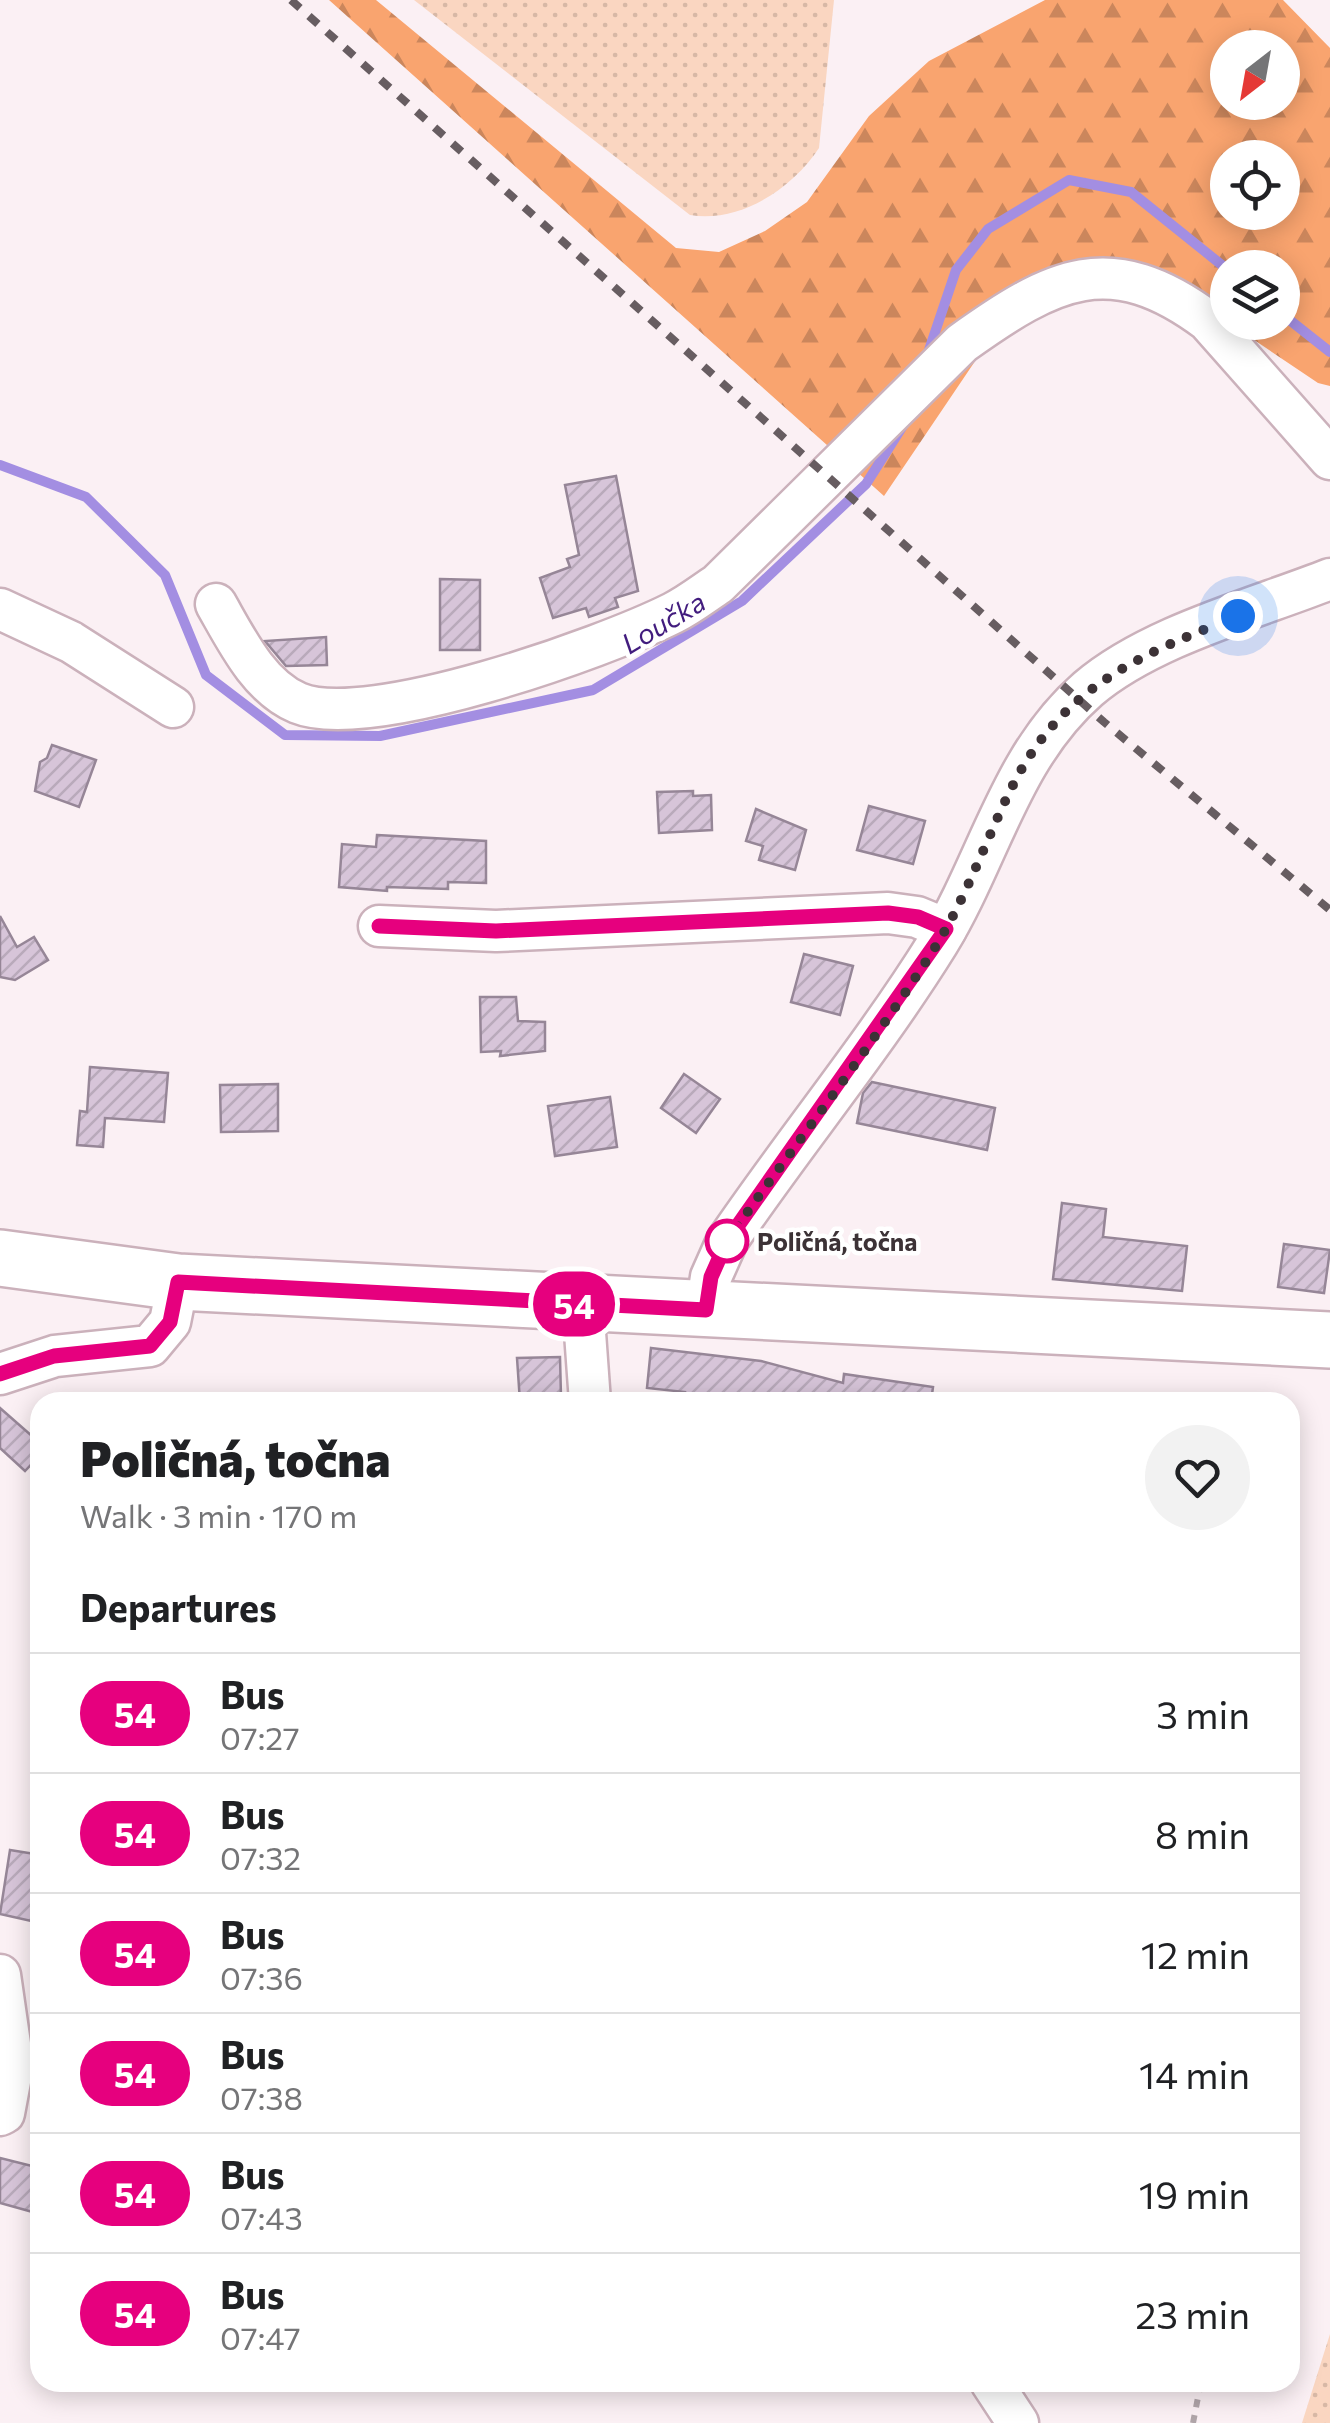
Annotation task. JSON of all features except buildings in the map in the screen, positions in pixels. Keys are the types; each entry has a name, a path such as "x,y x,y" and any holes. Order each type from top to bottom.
{"main road":[{"path":"0,1258 178,1282 1330,1340"}],"street":[{"path":"216,604 268,683 299,704 326,710 396,703 626,634 676,612 718,584 962,343 998,317 1084,278 1135,279 1208,320 1330,460"},
{"path":"706,1310 711,1277 727,1241 946,929 1023,766 1091,687 1152,650 1330,580"},
{"path":"0,609 71,642 173,707"},
{"path":"379,926 496,931 888,913 918,917 946,929"},
{"path":"0,1374 54,1356 150,1346 170,1322 178,1282"},
{"path":"583,1305 589,1392"},
{"path":"0,1975 13,2065 4,2113 0,2115"},
{"path":"998,2392 1018,2423"}],"path":[{"path":"1192,2423 1199,2392"}],"shaded area":[{"path":"414,0 834,0 819,148 794,177 763,200 727,214 690,215"},
{"path":"1330,2334 1330,2423 1302,2423"}],"green space":[{"path":"329,0 376,0 676,248 719,252 765,231 807,202 869,116 929,61 1045,0 1283,0 1330,48 1330,386 1318,383 1254,340 1300,340 1300,250 1210,250 1210,311 1153,276 1013,305 884,496"}],"waterway":[{"name":"Loučka","path":"927,356 956,270 988,229 1069,180 1131,192 1210,256"},
{"name":"Loučka","path":"1300,328 1330,352"},
{"name":"Loučka","path":"0,465 86,497 165,575 206,675 285,735 380,736 593,690 742,601 866,484 904,424"}],"railway":[{"path":"291,0 1104,722 1330,910"}],"bus line":[{"name":"54","path":"0,1374 23,1363 54,1356 150,1346 170,1322 178,1282 706,1310 711,1277 727,1241 946,929 918,917 888,913 496,931 379,926"}],"place":[{"name":"Poličná, točna","path":"727,1241"}],"route":[{"path":"727,1241 936,946 967,889 1013,785 1037,745 1091,687 1124,664 1238,616"}]}
